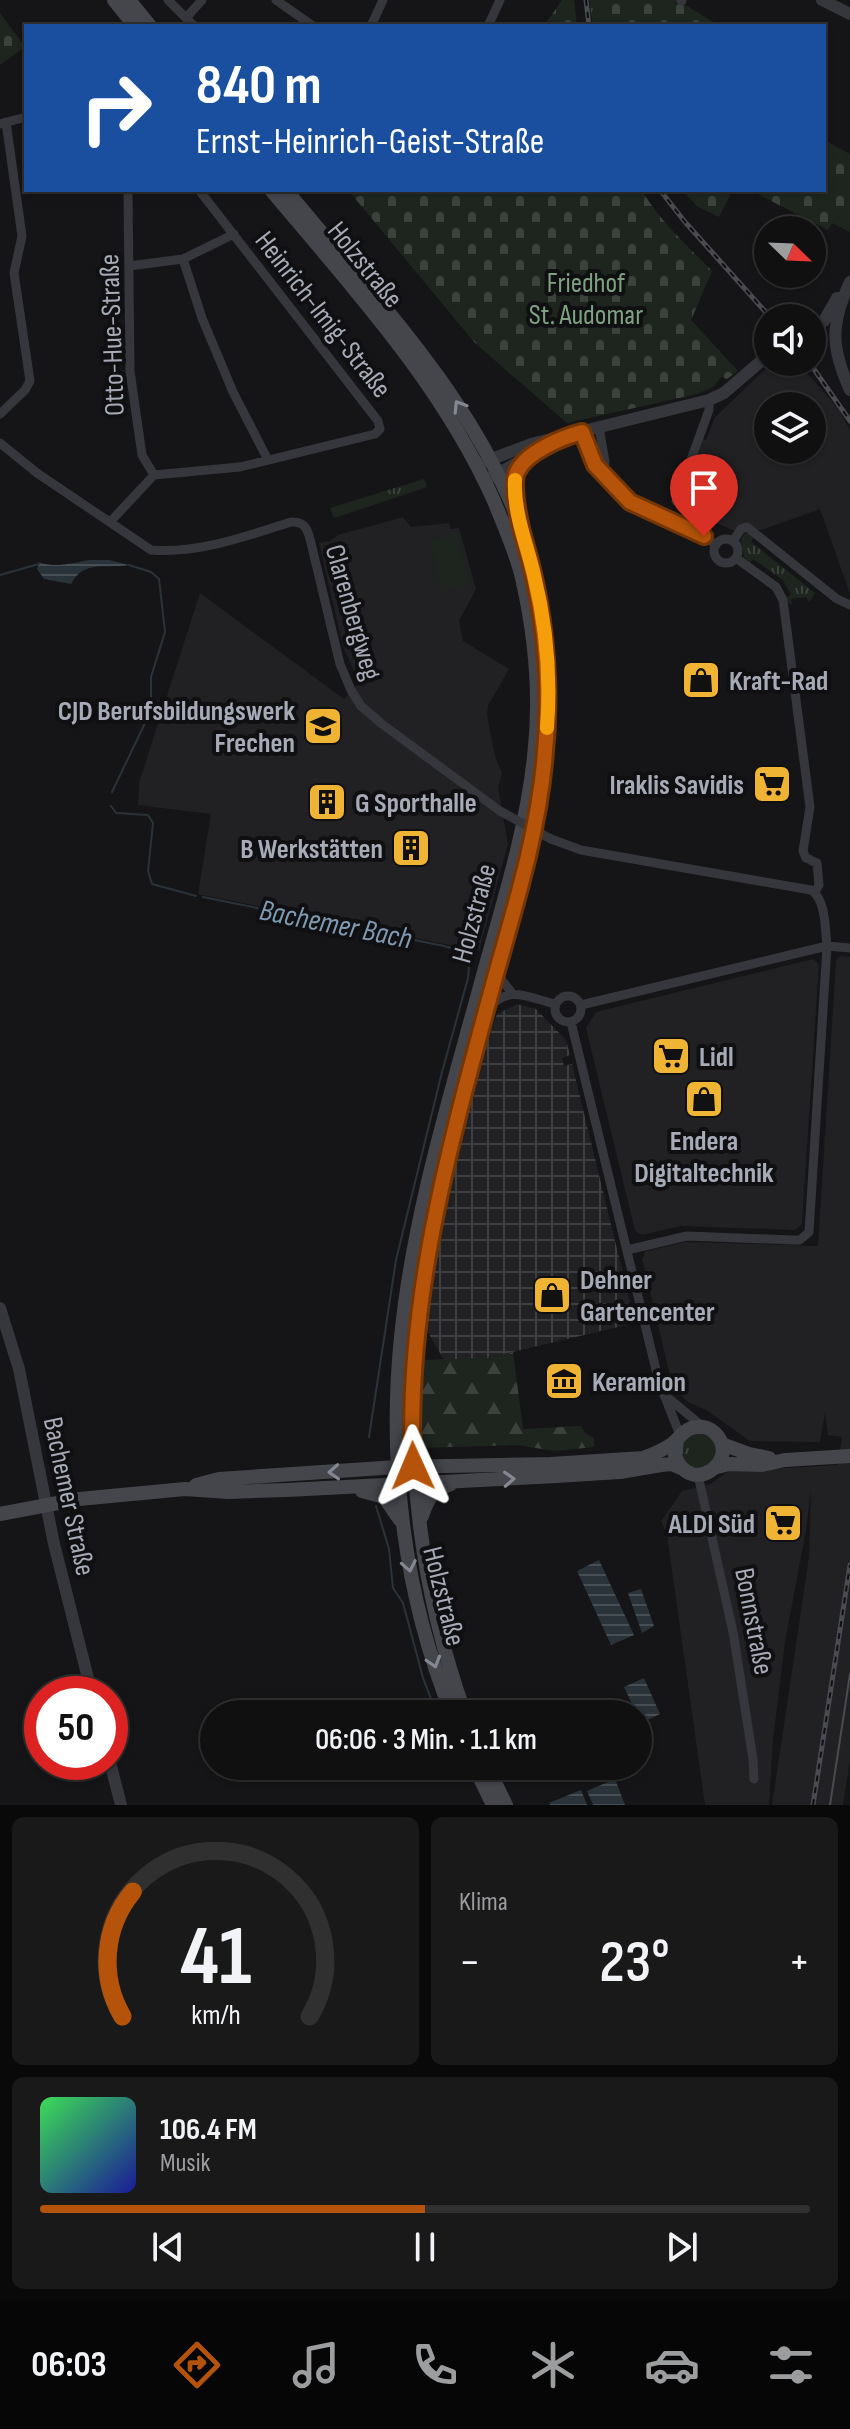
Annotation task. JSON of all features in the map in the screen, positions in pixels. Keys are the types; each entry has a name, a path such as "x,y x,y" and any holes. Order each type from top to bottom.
{"main road":[{"path":"114,0 133,24"},
{"path":"129,0 148,24"},
{"name":"Holzstraße","path":"273,192 397,342 484,462"},
{"name":"Holzstraße","path":"288,192 419,350 454,399 491,477 520,525 535,577 546,647 549,708 540,801 452,1140 428,1245 414,1356 413,1466 420,1525 436,1615 461,1700"},
{"name":"Holzstraße","path":"447,1700 418,1609 402,1523 397,1467 400,1339 416,1240 447,1107 512,868 535,755 537,708 533,648 522,576 491,477"},
{"path":"185,1489 219,1479 413,1466 643,1458 657,1453 690,1428 705,1427 716,1434 722,1444 722,1456 717,1467"},
{"path":"678,1437 675,1456 681,1468"},
{"path":"722,1444 749,1454 785,1460"},
{"path":"0,1514 105,1495 185,1489 228,1492 350,1487 620,1472 672,1464 698,1475 729,1464 762,1465 785,1460 850,1456"},
{"path":"420,1525 430,1496 442,1487 461,1481"},
{"path":"350,1487 384,1497 402,1523"},
{"path":"481,1780 493,1805"},
{"path":"494,1780 506,1805"}],"street":[{"path":"168,0 192,24"},
{"path":"186,18 202,0"},
{"path":"276,0 310,24"},
{"path":"372,24 383,0"},
{"path":"489,24 500,0"},
{"path":"822,0 850,14"},
{"path":"0,414 30,381 14,273 22,236 3,123 24,118"},
{"name":"Otto-Hue-Straße","path":"128,192 129,358 142,455 154,475"},
{"name":"Heinrich-Imig-Straße","path":"201,192 378,421 380,429 375,434 268,460"},
{"path":"129,266 183,259 234,234"},
{"path":"110,522 154,475 240,467 268,460 233,392 202,318 183,259"},
{"path":"826,318 850,280"},
{"path":"850,280 834,337 838,364 850,390"},
{"path":"826,337 834,337"},
{"path":"484,462 531,444 709,400 724,393 754,367"},
{"path":"676,501 709,410 709,400"},
{"path":"599,427 605,462 603,471"},
{"path":"582,432 595,465 630,502 704,536 716,545"},
{"path":"491,477 563,437"},
{"name":"Clarenbergweg","path":"0,443 37,473 151,550 168,551 222,542 291,522 303,524 311,543 340,664 361,706 500,811 551,839 581,850 810,890"},
{"name":"Holzstraße","path":"520,525 515,482 517,472 528,458"},
{"path":"733,541 741,529 747,527 837,599 850,605"},
{"path":"722,540 733,541 738,551 736,558 729,563 720,562 715,556 716,545 722,540"},
{"path":"627,1250 687,1236 800,1240 809,1232 827,946 821,904 810,890 819,885 817,863 806,858 803,851 810,807 783,600 776,587 736,558"},
{"path":"581,1005 827,946 850,948"},
{"path":"498,965 501,979 512,993"},
{"path":"486,1012 496,999 512,993 555,1004"},
{"path":"567,995 576,998 581,1005 580,1014 571,1022 559,1019 554,1011 559,998 567,995"},
{"path":"571,1022 664,1395 678,1437"},
{"name":"Bachemer Straße","path":"0,1308 19,1369 45,1504 88,1676"},
{"path":"664,1395 692,1420 705,1427"},
{"name":"Bonnstraße","path":"698,1475 733,1632 754,1779"},
{"path":"115,1780 121,1805"}],"shaded area":[{"path":"758,376 809,376 824,392 754,392 754,464 826,464 826,395 838,408 850,430 850,594 820,509 761,530 734,531 680,506 703,440 706,440 715,417"},
{"name":"CJD Berufsbildungswerk Frechen","path":"403,517 411,527 449,523 451,529 459,528 476,589 459,621 463,641 509,669 488,706 487,715 495,756 502,773 498,787 508,844 479,951 198,894 211,814 138,805 139,783 200,593 344,699 359,683 343,646 319,543"},
{"path":"91,560 129,565 89,568 76,576 71,584 44,579 37,569 39,562 58,565"},
{"path":"840,956 850,957 850,1760 843,1805 772,1805 809,1557 811,1489 785,1642 769,1805 705,1805 667,1535 661,1521 682,1491 710,1484 729,1471 838,1465 842,1437 828,1435 825,1413 820,1442 750,1441 706,1410 688,1402 677,1391 670,1375 642,1259 646,1251 686,1242 818,1246 836,960"},
{"path":"813,959 819,964 802,1224 795,1230 681,1226 642,1235 635,1231 586,1028 596,1012"},
{"path":"517,1004 536,1009 566,1040 570,1055 562,1058 564,1066 572,1064 635,1323 487,1358 444,1360 426,1329 437,1244 489,1037 497,1014"},
{"path":"599,1560 634,1635 611,1645 577,1571"},
{"path":"641,1589 654,1626 642,1633 628,1593"},
{"path":"644,1678 660,1714 652,1718 652,1700 630,1700 624,1687"},
{"path":"615,1780 625,1805 593,1805 587,1791"},
{"path":"581,1790 587,1805 549,1803"}],"green space":[{"path":"562,0 574,0 577,24 545,24"},
{"path":"589,0 599,0 604,24 593,24"},
{"path":"599,0 677,0 717,24 604,24"},
{"path":"0,13 24,48 0,65"},
{"path":"826,141 850,154 850,232 832,223 828,230 826,216 801,216 754,192 826,192"},
{"name":"Friedhof St. Audomar","path":"350,192 643,192 665,223 712,271 691,320 738,371 727,379 721,377 713,387 697,394 567,423 475,343"},
{"name":"Friedhof St. Audomar","path":"684,192 732,192 719,217 697,206"},
{"path":"424,479 427,487 334,518 330,508"},
{"path":"457,533 470,584 443,591 429,540"},
{"path":"746,533 754,536 751,542 815,593 809,602 806,597 791,599 792,604 789,604 787,597 791,595 783,580 753,559 750,563 744,557 741,539"},
{"path":"513,1352 523,1429 581,1426 585,1433 594,1438 594,1447 556,1451 515,1445 417,1448 420,1360 487,1358"},
{"path":"698,1432 711,1437 716,1450 711,1463 698,1468 685,1463 680,1450 685,1437"}],"waterway":[{"name":"Bachemer Bach","path":"0,575 39,564"},
{"name":"Bachemer Bach","path":"112,792 147,719 151,703 151,677 165,632 159,579 151,572 129,565"},
{"name":"Bachemer Bach","path":"111,806 116,813 148,815 153,823 148,871 152,884 196,896"},
{"path":"203,897 444,946 462,952 468,959 468,978 396,1260 369,1437"},
{"path":"376,1506 389,1549 393,1588 403,1603 432,1700"}],"tram line":[{"path":"830,1805 850,1674"}],"railway":[{"path":"586,0 589,24"},
{"path":"662,192 758,304"},
{"path":"819,376 850,421"},
{"path":"813,1805 850,1565"}],"slow traffic":[{"path":"515,480 520,525 535,577 546,647 547,728"}],"place":[{"name":"Kraft-Rad","path":"701,680"},
{"name":"CJD Berufsbildungswerk Frechen","path":"323,726"},
{"name":"Iraklis Savidis","path":"772,784"},
{"name":"G Sporthalle","path":"327,802"},
{"name":"B Werkstätten","path":"411,848"},
{"name":"Lidl","path":"671,1056"},
{"name":"Endera Digitaltechnik","path":"704,1099"},
{"name":"Dehner Gartencenter","path":"552,1295"},
{"name":"Keramion","path":"564,1381"},
{"name":"ALDI Süd","path":"783,1523"}],"route":[{"path":"413,1466 414,1356 428,1245 455,1126 527,858 543,778 549,708 546,647 535,577 520,525 515,493 517,472 528,458 563,437 582,432 595,465 630,502 704,536"}]}
